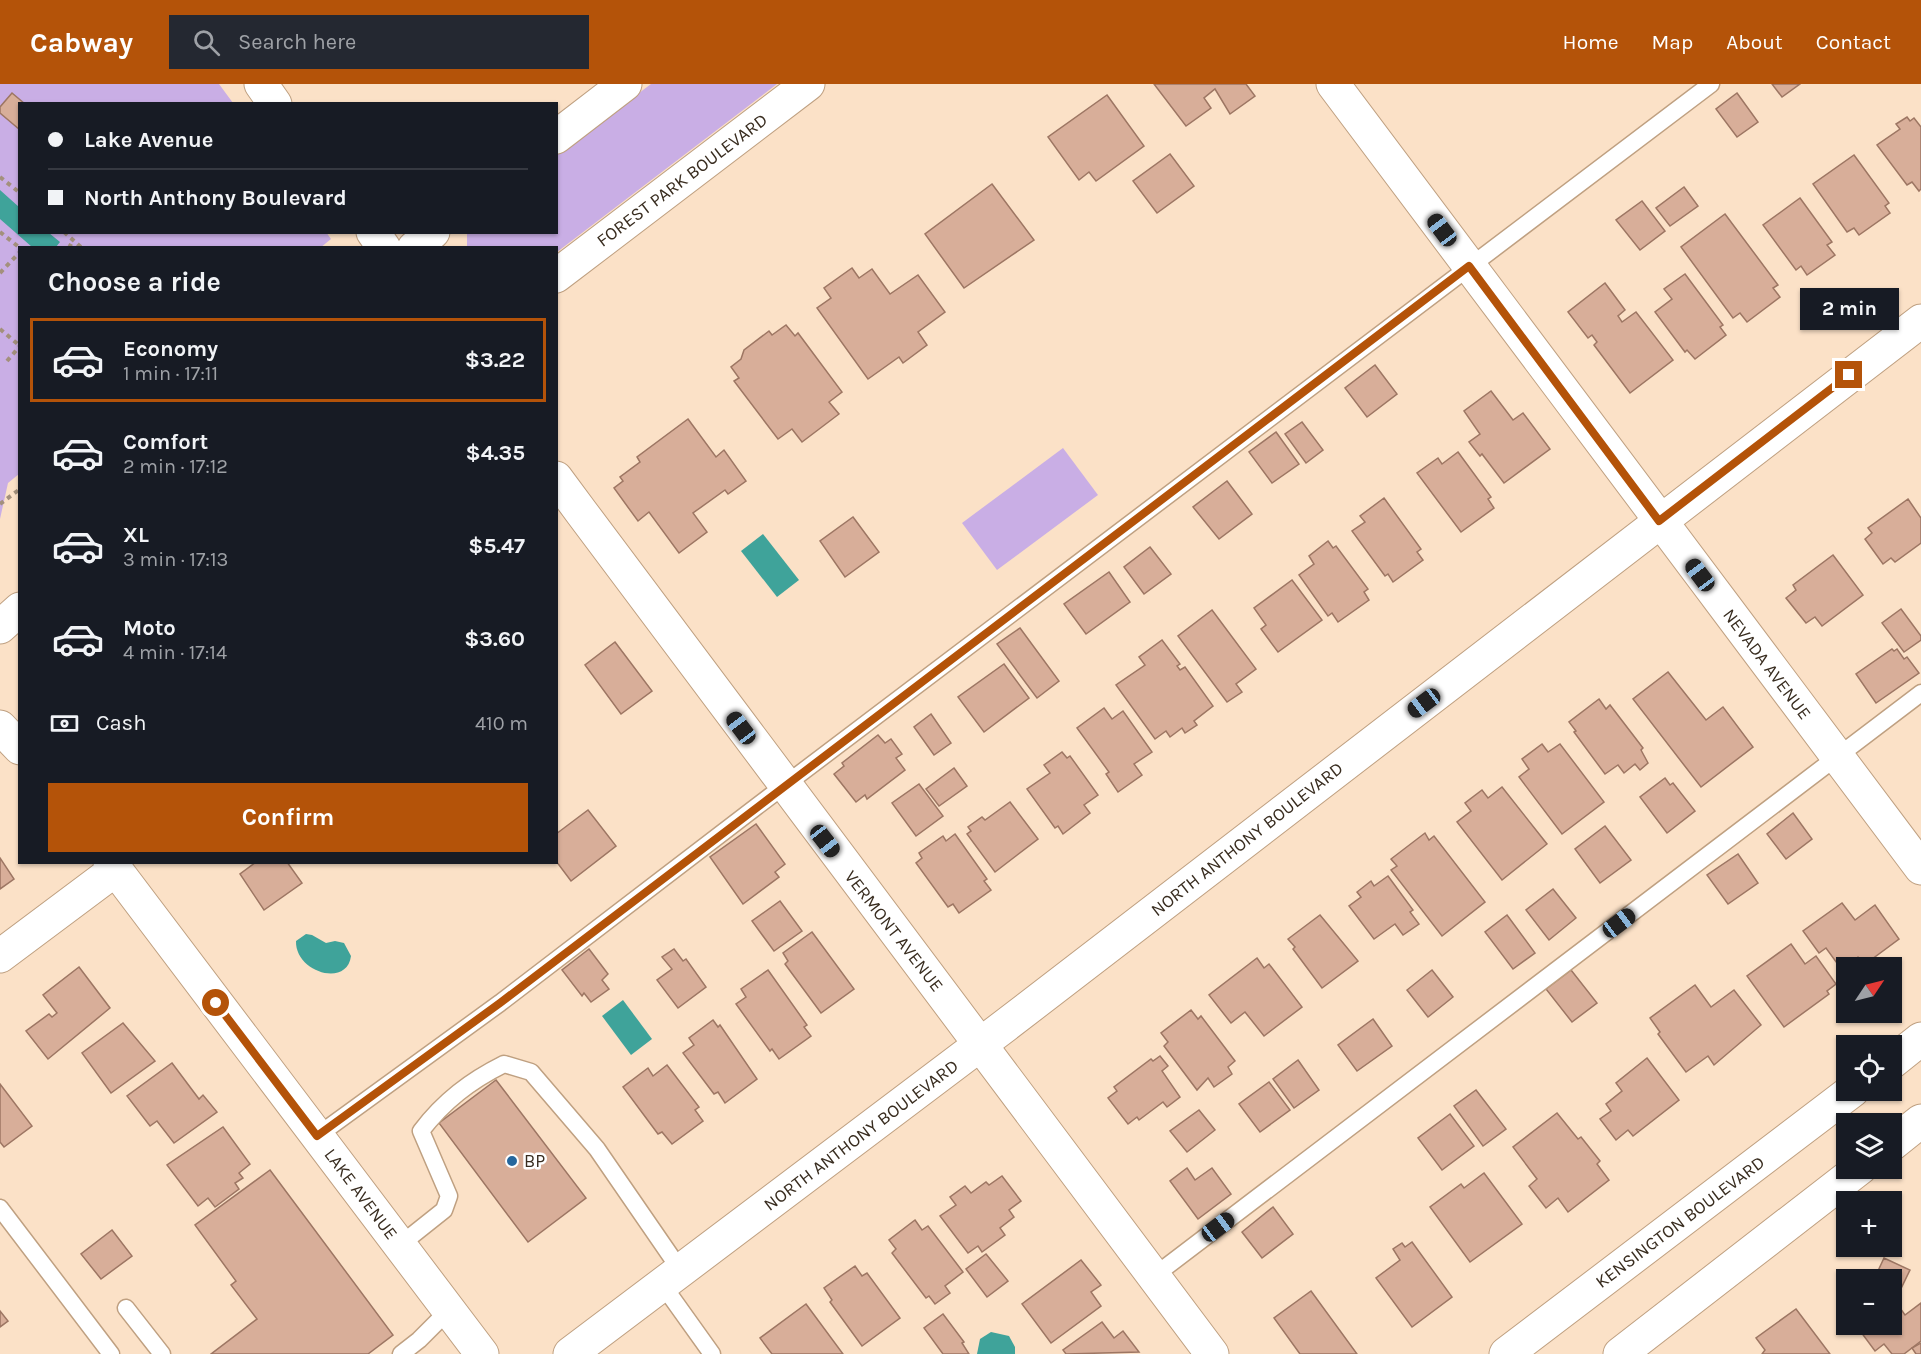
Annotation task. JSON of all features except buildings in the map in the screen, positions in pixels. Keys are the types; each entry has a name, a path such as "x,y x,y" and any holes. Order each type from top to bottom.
{"street":[{"path":"261,84 274,102"},
{"path":"558,135 625,84"},
{"name":"FOREST PARK BOULEVARD","path":"558,274 808,84"},
{"name":"NEVADA AVENUE","path":"1333,84 1921,868"},
{"path":"416,246 431,234"},
{"name":"NORTH ANTHONY BOULEVARD","path":"570,1354 981,1044 1921,321"},
{"name":"VERMONT AVENUE","path":"558,481 783,786 981,1044 1212,1354"},
{"path":"0,727 18,746"},
{"path":"0,956 113,866"},
{"name":"LAKE AVENUE","path":"113,866 482,1354"},
{"path":"1902,1054 1921,1039"},
{"name":"KENSINGTON BOULEVARD","path":"1506,1354 1839,1101"},
{"path":"1902,1136 1921,1121"},
{"path":"1620,1354 1846,1179"}],"lane":[{"path":"317,1136 500,1003 1469,266 1664,122 1711,84"},
{"path":"1154,1276 1921,693"},
{"path":"400,1245 444,1210 449,1196 421,1131 438,1108 475,1079 504,1064 531,1072 597,1149 712,1354"},
{"path":"0,1208 111,1354"},
{"path":"126,1308 162,1354"},
{"path":"401,1354 449,1310"}],"path":[{"path":"0,177 18,192"},
{"path":"0,232 18,248"},
{"path":"66,234 80,246"},
{"path":"70,246 73,240"},
{"path":"0,273 18,252"},
{"path":"0,329 18,344"},
{"path":"7,361 18,348"},
{"path":"0,504 18,490"}],"shaded area":[{"path":"0,84 219,84 232,102 18,102 18,234 327,234 331,239 322,246 18,246 18,475 8,483 0,519"},
{"path":"651,84 777,84 558,251 558,246 467,246 467,234 558,234 558,154"},
{"path":"1063,448 1098,495 997,570 962,523"}],"water":[{"path":"0,190 18,206 18,234 50,234 60,242 57,246 31,246 0,219"},
{"path":"763,534 799,580 777,597 741,551"},
{"path":"306,934 326,943 335,941 344,943 351,956 347,966 341,972 332,973 312,968 298,952 296,941"},
{"path":"623,1000 652,1039 631,1055 602,1016"},
{"path":"991,1332 1009,1336 1015,1347 1015,1354 977,1354 980,1339"}],"place":[{"name":"BP","path":"512,1161"}],"route":[{"path":"216,1003 317,1136 500,1003 1469,266 1659,521 1849,375"}]}
